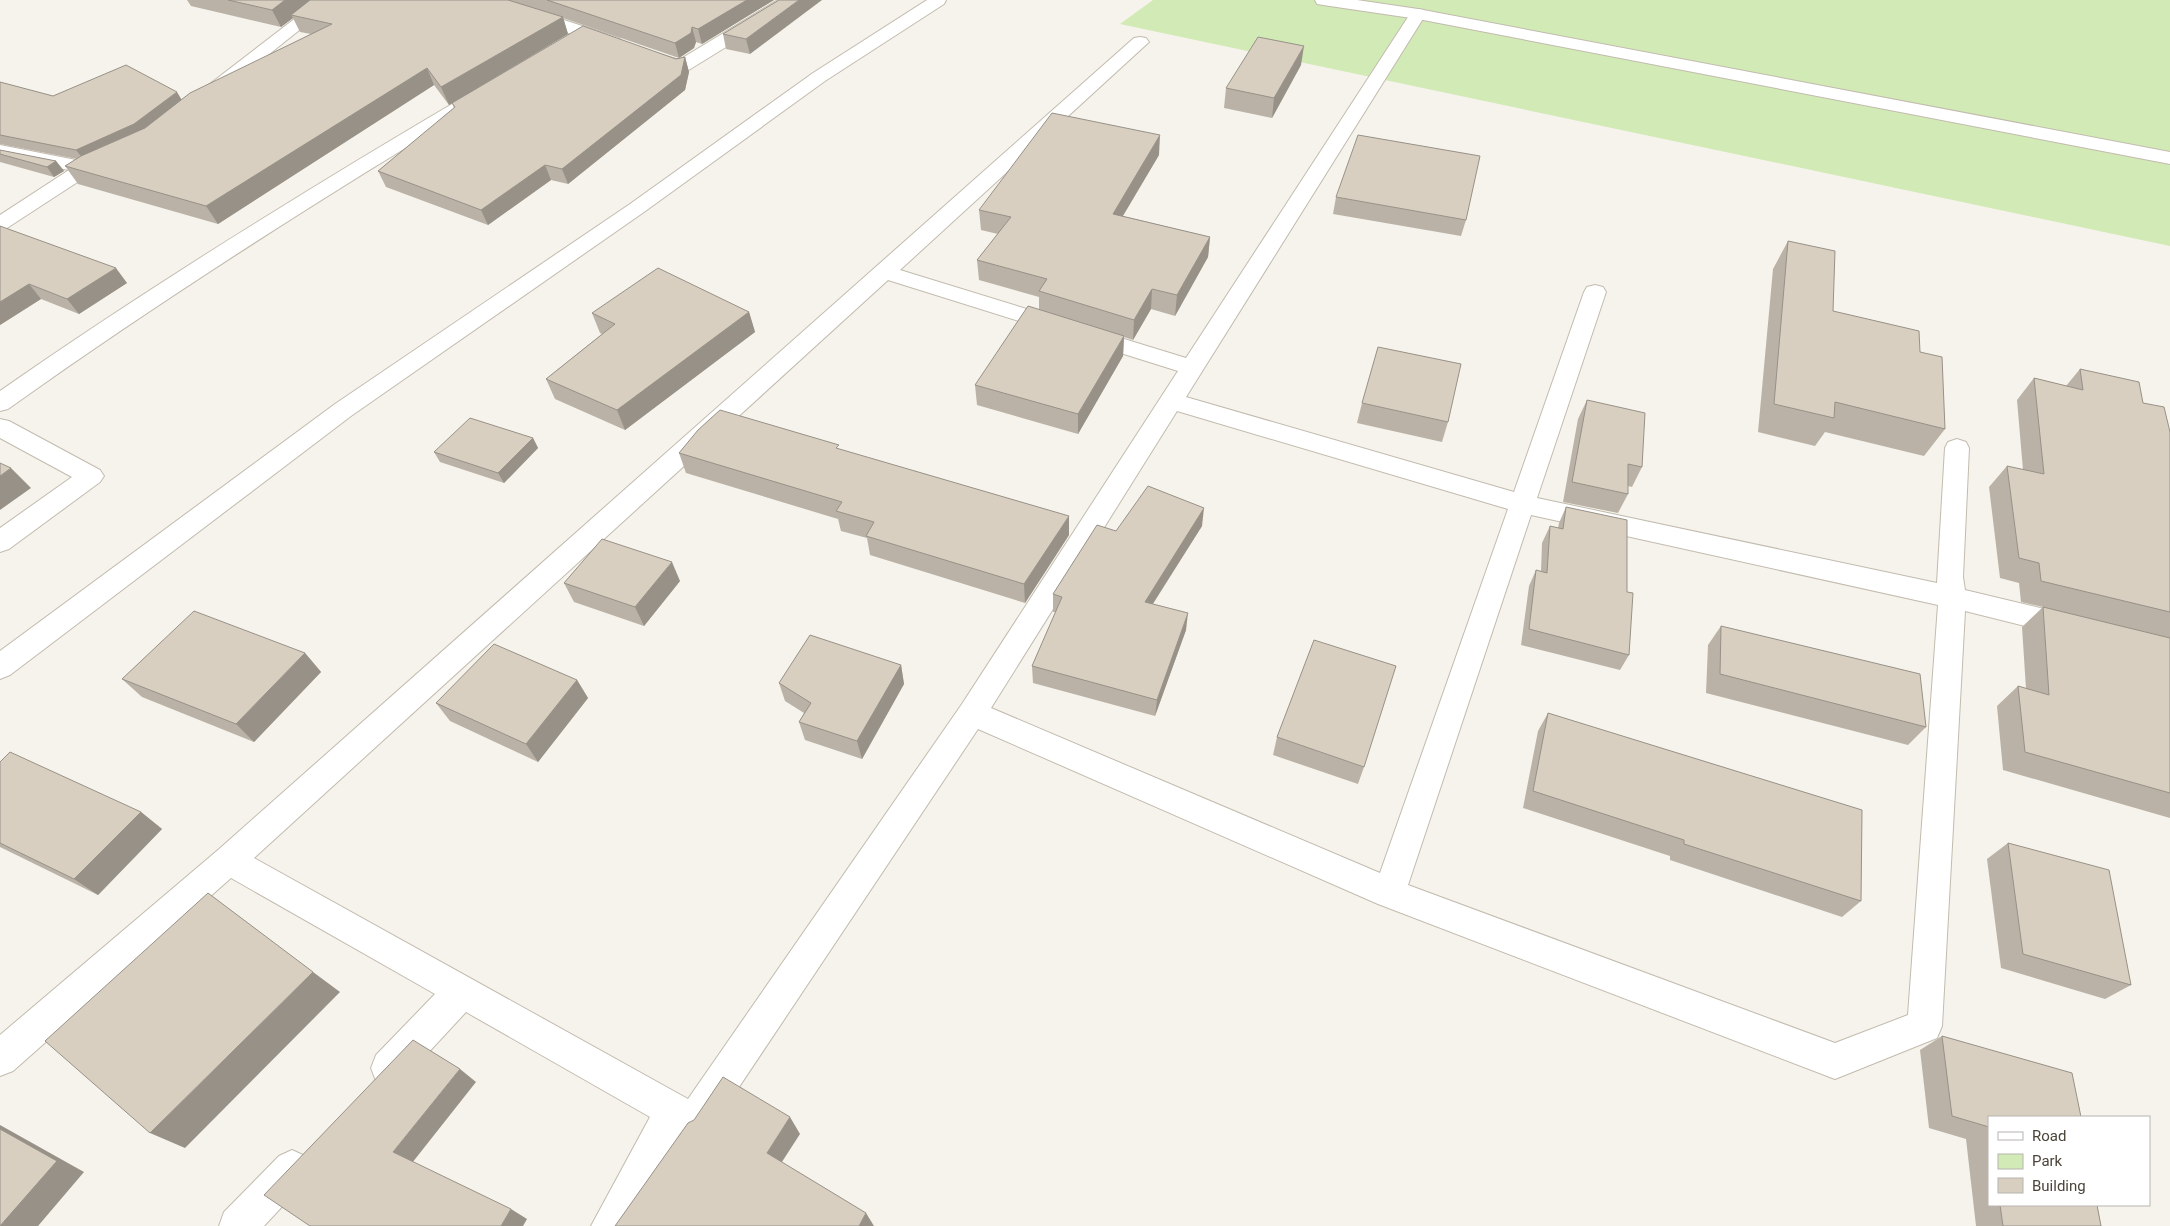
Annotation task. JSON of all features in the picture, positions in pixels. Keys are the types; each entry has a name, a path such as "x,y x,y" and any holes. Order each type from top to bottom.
{"street":[{"path":"196,103 328,0"},
{"path":"486,0 587,33 681,67 752,21 790,0"},
{"path":"0,667 343,410 637,208 819,77 938,0"},
{"path":"1323,0 1418,14 2170,158"},
{"path":"229,860 694,1122 972,713 1418,14"},
{"path":"562,48 587,33"},
{"path":"0,1058 229,860 1140,42"},
{"path":"0,403 71,352 278,218 495,87"},
{"path":"0,151 86,168"},
{"path":"0,224 86,168 104,160"},
{"path":"884,272 1193,368"},
{"path":"1389,893 1595,292"},
{"path":"1171,401 1522,504 1952,597 2094,632"},
{"path":"0,427 91,476 0,542"},
{"path":"972,713 1389,893 1836,1062 1925,1026 1952,597 1950,577 1957,448"},
{"path":"367,1091 462,991"},
{"path":"610,1226 674,1111"},
{"path":"238,1226 312,1148"}],"green space":[{"path":"1153,0 2170,0 2170,246 1120,24"}],"building":[{"path":"228,0 285,0 272,10"},
{"path":"310,0 508,0 563,17 441,87 427,68 206,206 65,166 81,156 145,128 190,93 332,24 291,15"},
{"path":"547,0 747,0 698,29 692,27 691,33 675,43"},
{"path":"779,0 799,0 746,39 723,34"},
{"path":"583,26 676,59 685,57 681,75 562,169 545,165 481,210 378,171 455,107 452,103"},
{"path":"1258,37 1304,46 1274,98 1226,88"},
{"path":"126,65 177,92 134,124 76,150 0,135 0,82 53,96"},
{"path":"1052,113 1160,135 1113,214 1210,237 1177,295 1152,289 1134,320 1039,291 1047,279 977,260 1011,217 979,210"},
{"path":"1358,135 1480,156 1466,220 1336,197"},
{"path":"0,150 56,161 47,167 0,154"},
{"path":"0,226 116,268 67,299 29,284 0,302"},
{"path":"1788,241 1835,251 1833,311 1919,331 1920,352 1942,357 1945,429 1835,402 1834,418 1774,404"},
{"path":"658,268 749,312 617,410 546,379 615,324 592,313"},
{"path":"1028,306 1124,336 1078,414 975,385"},
{"path":"1378,347 1461,364 1448,422 1362,403"},
{"path":"2080,369 2139,382 2143,403 2164,407 2170,432 2170,612 2041,581 2039,563 2019,558 2007,466 2044,474 2034,378 2083,390"},
{"path":"1587,400 1645,413 1642,467 1628,464 1628,494 1572,482"},
{"path":"720,410 839,445 836,448 1069,516 1024,584 866,536 874,522 836,511 842,502 679,453 698,430"},
{"path":"470,418 533,438 498,473 434,452"},
{"path":"0,463 11,468 0,476"},
{"path":"1148,486 1204,508 1145,602 1188,613 1157,700 1032,666 1062,597 1053,594 1097,525 1116,531"},
{"path":"1566,507 1627,520 1627,592 1633,593 1629,655 1529,629 1536,570 1547,573 1550,526 1563,529"},
{"path":"602,539 672,562 635,607 564,583"},
{"path":"2043,607 2170,638 2170,793 2025,752 2018,686 2049,695"},
{"path":"194,611 305,653 236,724 122,679"},
{"path":"1721,626 1920,674 1926,727 1720,674"},
{"path":"810,635 901,665 857,741 799,722 811,703 779,683"},
{"path":"1314,640 1396,666 1364,767 1277,737"},
{"path":"494,644 577,680 526,744 436,703"},
{"path":"1548,713 1862,810 1861,901 1684,844 1684,840 1533,791"},
{"path":"10,752 141,812 74,879 0,843 0,762"},
{"path":"2008,843 2109,870 2131,985 2023,954"},
{"path":"208,893 313,972 150,1133 45,1041"},
{"path":"1942,1036 2072,1073 2081,1116 1988,1116 1988,1127 1952,1116"},
{"path":"413,1040 460,1069 393,1152 511,1209 501,1226 310,1226 264,1195"},
{"path":"723,1077 790,1117 767,1153 866,1213 859,1226 615,1226 688,1123 694,1120"},
{"path":"0,1129 57,1161 0,1226"},
{"path":"2000,1206 2097,1206 2101,1226 2003,1226"}]}
